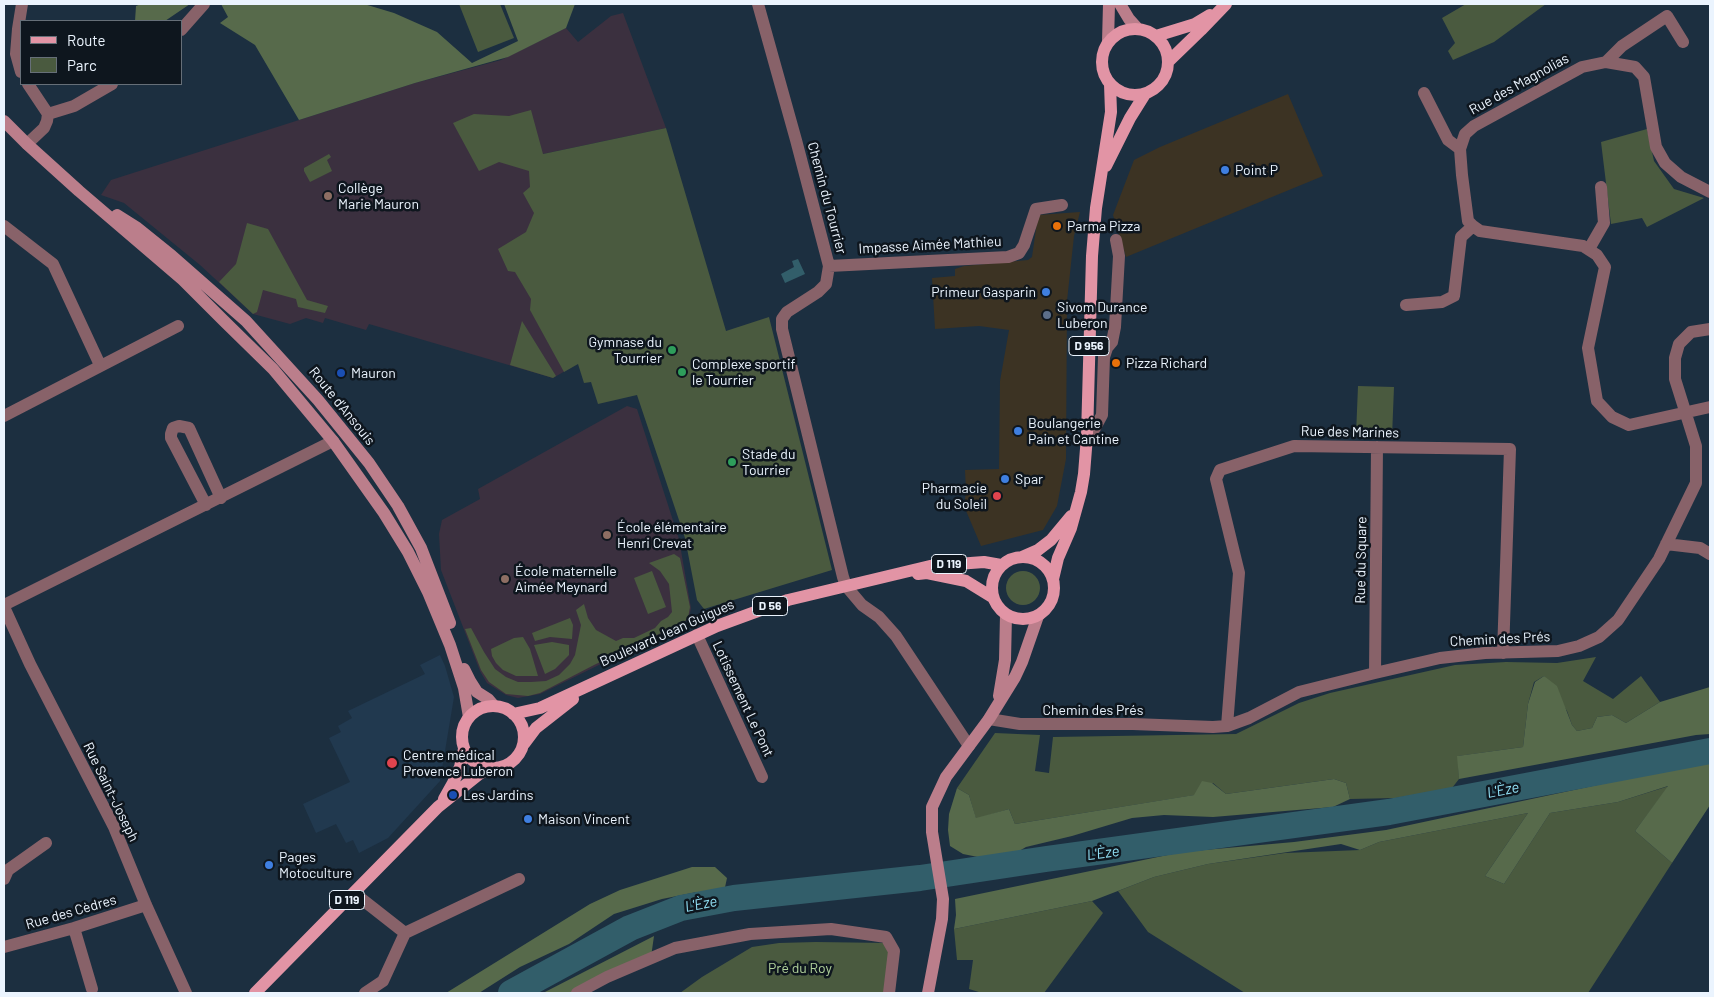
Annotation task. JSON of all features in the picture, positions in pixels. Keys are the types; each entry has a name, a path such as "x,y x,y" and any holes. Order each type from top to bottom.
{"main road":[{"path":"1156,36 1195,24 1223,6"},
{"path":"1169,60 1223,6"},
{"path":"1127,29 1138,29 1148,31 1163,43 1169,60 1165,78 1154,90 1136,96 1117,91 1110,84 1102,68 1102,59 1108,42 1117,34 1127,29"},
{"name":"D 956","path":"1053,579 1058,558 1071,528 1084,474 1087,436 1092,256 1096,208 1111,112 1110,84"},
{"name":"D 956","path":"1102,176 1130,118 1146,94"},
{"name":"D 956","path":"1022,557 1038,550 1051,540 1075,512"},
{"path":"1022,557 1032,558 1048,570 1053,579 1054,589 1052,600 1046,610 1038,616 1027,620 1006,616 995,604 991,585 994,574 1001,565 1009,560 1022,557"},
{"name":"Boulevard Jean Guigues","path":"513,714 540,708 697,635 755,611 788,600 930,566 984,562 1001,565"},
{"name":"Boulevard Jean Guigues","path":"898,574 927,573 966,582 992,597"},
{"name":"Boulevard Jean Guigues","path":"524,744 536,728 594,683"},
{"path":"494,706 501,707 513,714 523,728 524,744 515,760 499,768 489,768 474,762 464,749 462,732 464,724 469,717 485,707 494,706"},
{"name":"D 119","path":"438,808 453,783 464,749"},
{"name":"D 119","path":"255,993 438,808 489,768"}],"street":[{"path":"20,68 16,54 22,4"},
{"path":"182,29 204,4"},
{"name":"Chemin du Tourrier","path":"758,4 829,266 826,284 818,292 787,312 782,319 782,329 846,586"},
{"path":"1108,42 1109,4"},
{"path":"1120,4 1138,29"},
{"path":"1606,62 1622,46 1667,16 1683,42"},
{"name":"Rue des Magnolias","path":"1460,149 1465,134 1474,126 1582,66 1606,62 1635,67 1644,77 1656,148 1665,163 1681,177 1710,192"},
{"path":"26,144 44,128 48,114 29,85"},
{"path":"48,114 74,106 110,85"},
{"path":"1424,93 1448,140 1460,149 1468,221 1473,226 1480,232 1583,246 1597,255 1605,267 1588,348 1597,401 1612,417 1629,425 1710,407"},
{"name":"Route d'Ansouis","path":"4,121 26,144 79,192 183,280 273,369 333,441 384,513 408,552 450,645 464,688 469,717"},
{"path":"1589,249 1604,223 1601,187"},
{"name":"Route d'Ansouis","path":"79,192 136,227 246,321 318,400 369,463 398,506 421,548 470,681 477,692 488,699 494,706"},
{"name":"Impasse Aimée Mathieu","path":"829,266 1008,257 1019,252 1024,245 1036,210 1062,205"},
{"path":"4,226 53,264 100,365"},
{"path":"1406,306 1442,302 1454,296 1461,238 1473,226"},
{"path":"1087,436 1099,423 1102,415 1104,357 1106,348 1112,342 1114,336 1119,256 1116,240"},
{"path":"4,416 178,326"},
{"name":"Chemin des Prés","path":"990,719 1020,724 1227,726 1249,718 1299,692 1374,673 1440,658 1558,651 1579,646 1599,637 1618,620 1659,559 1696,483 1696,446 1675,379 1675,358 1679,344 1691,332 1710,329"},
{"path":"273,369 281,358"},
{"path":"206,505 171,438 174,428 179,426 189,428 220,498"},
{"path":"4,606 333,441"},
{"name":"Rue des Marines","path":"1227,726 1239,573 1216,479 1220,470 1294,446 1510,449 1503,653"},
{"name":"Rue du Square","path":"1374,673 1377,447"},
{"path":"1666,544 1700,548 1710,554"},
{"path":"846,586 862,605 879,617 896,636 969,746"},
{"name":"Rue Saint-Joseph","path":"4,606 30,664 114,827 146,905 186,993"},
{"path":"998,703 1005,660 1006,616"},
{"path":"928,993 939,938 943,899 932,832 932,807 946,777 990,719 1015,677 1038,616"},
{"name":"Lotissement Le Pont","path":"697,635 762,777"},
{"path":"4,879 8,870 46,843"},
{"path":"365,993 383,981 405,933 519,879"},
{"path":"354,893 405,933"},
{"name":"Rue des Cèdres","path":"4,946 74,928 146,905"},
{"path":"74,928 92,989"},
{"path":"576,993 607,976 675,948 750,934 831,929 886,936 894,951 889,993"}],"shaded area":[{"path":"141,4 190,4 166,20 135,20 136,6"},
{"path":"221,4 364,4 394,13 437,32 472,63 518,41 504,4 575,4 566,28 508,57 415,83 299,120 255,45 220,23 228,17"},
{"name":"Collège Marie Mauron","path":"623,13 666,128 543,154 593,355 553,378 369,324 366,330 325,318 323,323 306,318 290,324 253,314 200,265 124,203 101,195 111,180 415,83 501,60 566,28 578,42 611,16"},
{"name":"Point P","path":"1288,94 1323,176 1126,257 1113,215 1134,160 1160,147"},
{"path":"1080,212 1074,236 1067,301 1066,459 1057,506 1043,530 981,546 964,506 966,492 965,470 999,469 1000,381 1009,330 979,326 935,329 932,278 955,276 955,269 964,266 1028,260 1032,257 1038,215"},
{"path":"798,259 805,274 785,283 781,274 794,267 792,261"},
{"path":"627,406 637,409 679,539 691,608 689,618 684,623 540,694 518,698 506,695 487,683 480,671 441,570 439,534 442,520 480,499 478,489"},
{"name":"Centre médical Provence Luberon","path":"440,655 454,697 440,781 388,838 359,853 353,840 346,843 336,824 316,833 303,804 350,782 329,738 341,732 338,726 352,718 348,711 425,674 420,665"},
{"path":"1544,676 1557,686 1572,725 1577,731 1592,728 1597,717 1612,715 1626,723 1660,702 1710,687 1710,734 1459,779 1457,756 1523,747 1528,704 1535,682"},
{"path":"1710,761 1710,805 1672,863 1635,831 1668,786 1618,802 1550,813 1504,884 1485,876 1528,813 1379,842 1360,850 1341,844 1208,864 1154,877 1092,901 954,929 956,915 955,899 1182,852 1294,842 1386,830"},
{"path":"1334,779 1346,783 1350,799 1333,807 1213,817 1164,815 1132,818 1072,836 1026,847 1014,854 988,859 963,854 950,846 949,814 957,788 969,795 976,818 1009,809 1015,824 1194,795 1202,781 1212,783 1226,794"},
{"path":"692,867 715,867 727,878 724,892 697,892 662,899 614,914 569,944 520,967 479,993 446,993 590,904 620,890"},
{"path":"654,936 651,957 582,993 543,993"}],"green space":[{"path":"459,4 500,4 514,38 478,52"},
{"path":"1466,4 1546,4 1494,42 1453,60 1448,51 1455,43 1442,18"},
{"name":"Complexe sportif le Tourrier","path":"531,110 543,154 666,128 726,331 769,317 832,570 704,609 697,600 685,538 637,395 598,404 591,382 584,383 578,364 564,372 530,310 531,299 515,272 508,271 498,249 526,232 534,213 523,193 530,187 529,171 499,162 479,171 453,123 474,114 509,116"},
{"path":"1647,129 1654,161 1674,189 1704,198 1647,227 1642,218 1611,224 1601,142"},
{"path":"329,154 331,157 327,160 332,171 310,182 304,168"},
{"path":"247,223 268,229 307,300 328,306 325,313 298,307 296,299 263,290 257,312 253,314 219,282 236,264"},
{"path":"522,321 556,376 553,378 510,365"},
{"path":"1358,386 1394,387 1392,437 1356,435"},
{"path":"674,554 680,558 690,607 688,618 684,622 540,693 528,696 506,694 489,682 481,670 465,629 471,628 495,669 506,677 518,682 531,682 546,681 559,675 570,664 575,655 581,625 576,610 584,604 588,618 596,630 616,641 623,638 634,638 655,628 672,612 669,584 660,571 649,563"},
{"path":"652,571 666,607 648,614 634,578"},
{"path":"1023,571 1030,572 1035,576 1039,581 1039,595 1035,600 1030,604 1023,605 1016,604 1011,600 1007,595 1006,588 1007,581 1011,576 1016,572"},
{"path":"570,618 573,625 572,639 550,637 535,641 532,633"},
{"path":"523,637 530,649 538,676 516,676 503,670 492,656 491,649 514,638"},
{"path":"552,642 569,645 569,655 555,669 545,674 534,645"},
{"path":"1596,657 1583,681 1613,699 1641,676 1660,702 1626,723 1612,715 1597,717 1592,728 1577,731 1572,725 1567,711 1544,676 1534,682 1528,704 1523,747 1458,756 1459,779 1452,788 1396,798 1350,799 1346,783 1334,779 1226,794 1213,783 1195,795 1015,824 1009,809 976,819 969,795 957,788 995,733 1040,735 1035,771 1049,773 1053,737 1236,734 1299,703 1330,693 1455,665 1506,662 1557,663"},
{"path":"1669,786 1635,831 1672,863 1588,993 1245,993 1148,932 1118,891 1154,877 1208,864 1285,853 1360,850 1379,842 1528,813 1485,876 1504,884 1550,813 1618,802"},
{"path":"1092,901 1103,913 1044,993 982,993 969,989 973,960 957,960 954,929"},
{"name":"Pré du Roy","path":"779,943 888,943 890,973 887,993 680,993 702,977 752,947"}],"waterway":[{"name":"L'Èze","path":"511,993 630,928 681,908 734,898 920,878 1389,812 1710,751"}],"place":[{"name":"Point P","path":"1225,170"},
{"name":"Collège Marie Mauron","path":"328,196"},
{"name":"Parma Pizza","path":"1057,226"},
{"name":"Primeur Gasparin","path":"1046,292"},
{"name":"Sivom Durance Luberon","path":"1047,315"},
{"name":"Gymnase du Tourrier","path":"672,350"},
{"name":"Pizza Richard","path":"1116,363"},
{"name":"Complexe sportif le Tourrier","path":"682,372"},
{"name":"Mauron","path":"341,373"},
{"name":"Boulangerie Pain et Cantine","path":"1018,431"},
{"name":"Stade du Tourrier","path":"732,462"},
{"name":"Spar","path":"1005,479"},
{"name":"Pharmacie du Soleil","path":"997,496"},
{"name":"École élémentaire Henri Crevat","path":"607,535"},
{"name":"École maternelle Aimée Meynard","path":"505,579"},
{"name":"Centre médical Provence Luberon","path":"392,763"},
{"name":"Les Jardins","path":"453,795"},
{"name":"Maison Vincent","path":"528,819"},
{"name":"Pages Motoculture","path":"269,865"}]}
